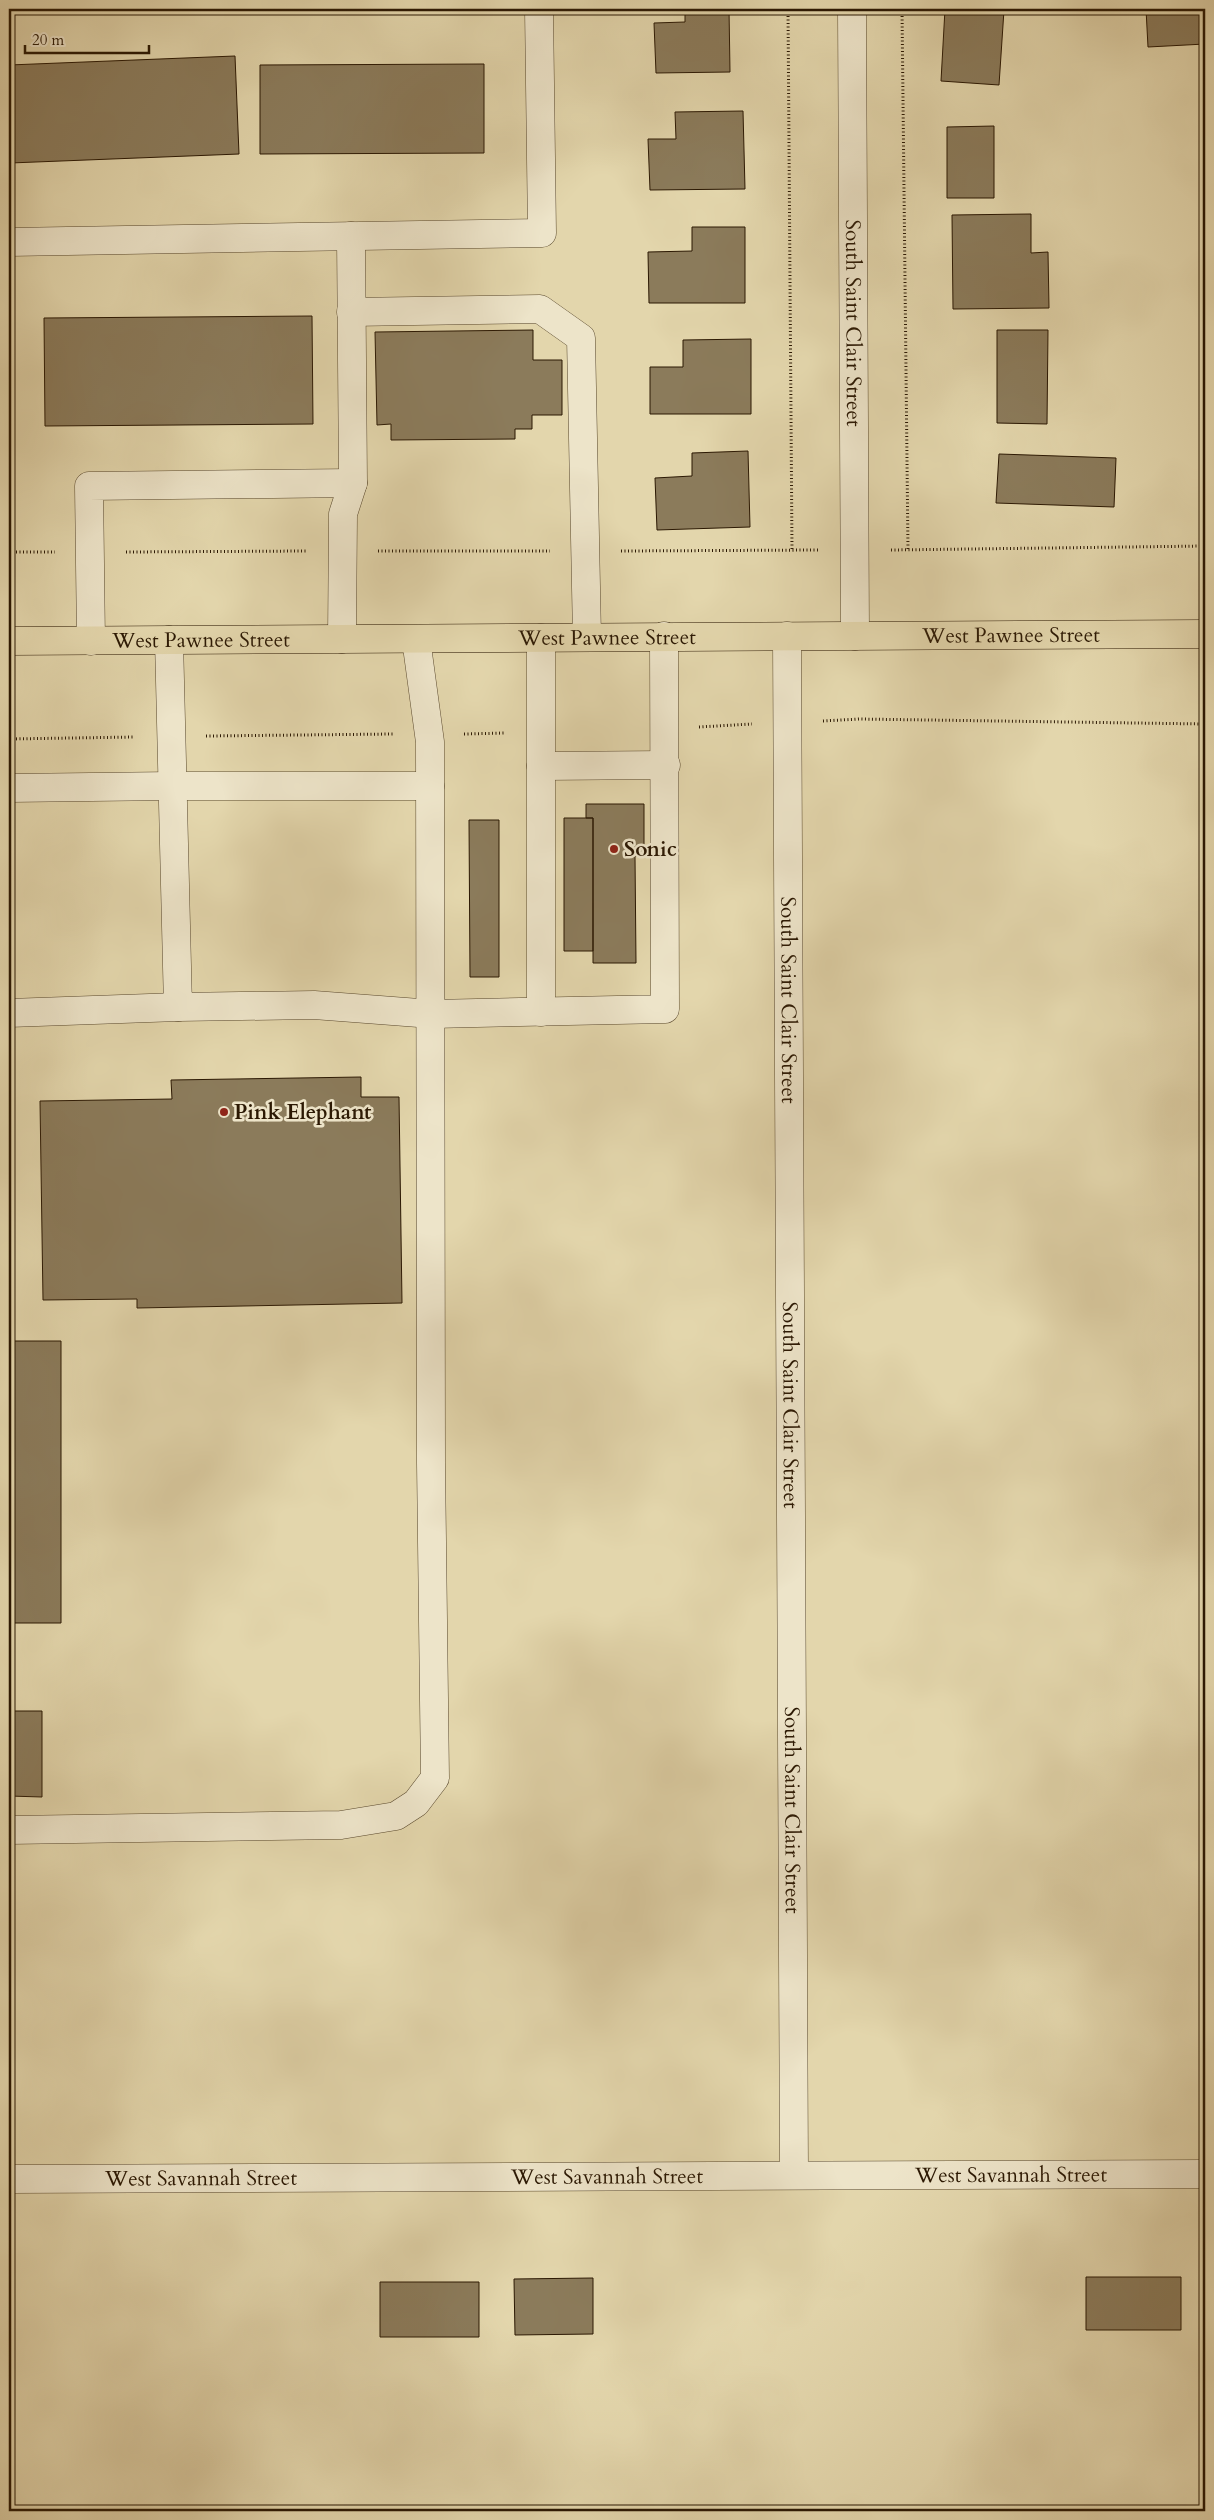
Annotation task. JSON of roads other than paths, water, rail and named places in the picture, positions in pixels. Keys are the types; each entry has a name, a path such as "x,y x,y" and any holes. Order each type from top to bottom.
{"main road":[{"name":"West Pawnee Street","path":"9,641 1205,634"}],"street":[{"path":"9,242 542,233 539,9"},
{"name":"South Saint Clair Street","path":"852,9 856,636"},
{"path":"342,638 343,514 353,483 351,236"},
{"path":"351,312 540,309 581,338 587,637"},
{"path":"91,641 89,486 353,483"},
{"path":"9,1013 178,1007 314,1005 432,1014 665,1010 666,765 664,636"},
{"name":"South Saint Clair Street","path":"787,636 794,2174"},
{"path":"9,1830 341,1825 396,1816 416,1803 436,1778 431,1444 432,1014 430,742 416,638"},
{"path":"541,638 541,1012"},
{"path":"169,640 178,1007"},
{"path":"541,766 666,765"},
{"path":"9,788 430,786"},
{"name":"West Savannah Street","path":"9,2179 794,2174 1205,2174"}],"place":[{"name":"Sonic","path":"614,849"},
{"name":"Pink Elephant","path":"224,1112"}]}
